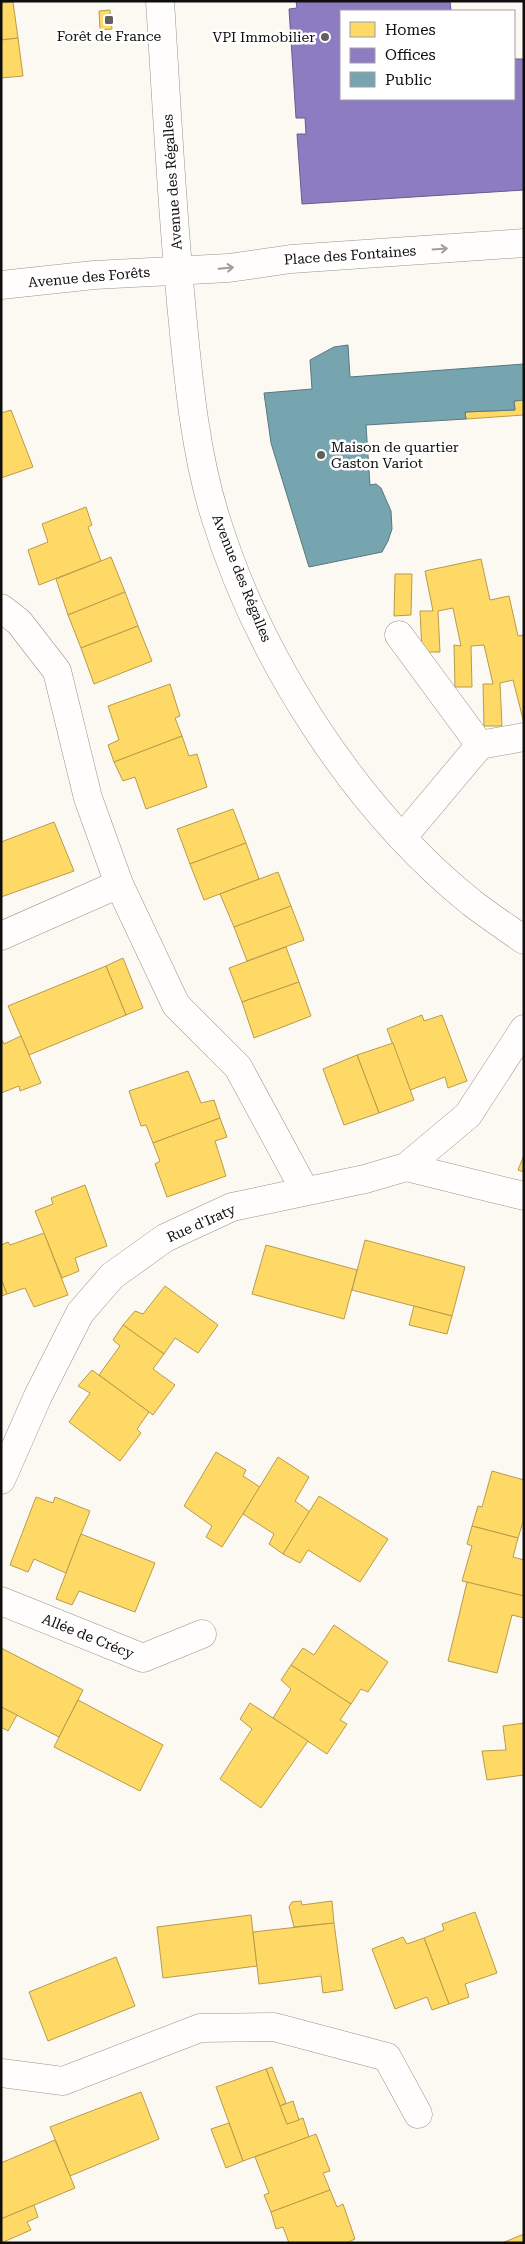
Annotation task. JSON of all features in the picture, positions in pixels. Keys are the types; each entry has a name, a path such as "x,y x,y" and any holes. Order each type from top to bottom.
{"street":[{"name":"Avenue des Régalles","path":"160,1 177,271 191,407 215,515 243,588 279,668 318,732 356,783 402,838 471,902 524,940"},
{"name":"Place des Fontaines","path":"177,271 229,268 291,259 524,243"},
{"name":"Avenue des Forêts","path":"1,285 94,275 177,271"},
{"path":"1,608 19,622 58,671 88,798 119,884 176,1005 238,1067 305,1191"},
{"path":"399,635 480,745"},
{"path":"402,838 480,745 524,737"},
{"path":"1,936 119,884"},
{"name":"Rue d'Iraty","path":"1,1480 38,1396 80,1313 112,1276 165,1238 232,1207 365,1180 406,1167 468,1115 524,1029"},
{"path":"406,1167 524,1196"},
{"name":"Allée de Crécy","path":"1,1601 143,1658 202,1634"},
{"path":"1,2073 63,2081 200,2028 274,2027 387,2057 418,2114"}],"building: Homes":[{"path":"13,2 18,38 1,40 1,3"},
{"path":"110,10 112,29 100,30 99,11"},
{"path":"18,38 23,76 1,78 1,40"},
{"path":"524,400 524,415 466,419 465,412 515,410 514,401"},
{"path":"11,410 33,467 1,478 1,413"},
{"path":"86,507 92,525 88,527 101,561 39,585 28,550 48,542 42,524"},
{"path":"111,557 125,592 68,615 56,579"},
{"path":"481,559 490,600 509,596 518,636 524,635 524,723 513,680 500,683 502,726 484,726 483,684 493,684 484,645 471,646 472,687 455,687 454,645 461,646 453,608 438,611 440,652 422,652 420,611 433,611 425,571"},
{"path":"395,574 412,574 411,615 394,616"},
{"path":"125,592 138,626 81,648 68,615"},
{"path":"138,626 152,661 94,684 81,648"},
{"path":"170,684 180,716 175,718 182,736 114,762 108,745 119,740 108,706"},
{"path":"182,736 189,756 197,754 207,787 146,809 135,777 123,781 114,762"},
{"path":"233,809 246,843 190,864 177,829"},
{"path":"54,822 74,871 1,897 1,842"},
{"path":"246,843 259,879 204,900 190,864"},
{"path":"278,872 291,906 234,927 220,894"},
{"path":"291,906 304,940 247,961 234,927"},
{"path":"286,947 299,982 242,1002 229,968"},
{"path":"123,958 143,1008 126,1015 106,966"},
{"path":"106,966 126,1015 29,1055 8,1006"},
{"path":"299,982 311,1016 254,1038 242,1002"},
{"path":"422,1015 424,1021 442,1015 467,1081 448,1088 445,1077 410,1090 387,1029"},
{"path":"21,1036 41,1083 20,1091 19,1086 1,1093 1,1038 4,1044"},
{"path":"393,1043 414,1100 379,1113 357,1055"},
{"path":"357,1055 379,1113 344,1125 323,1069"},
{"path":"188,1071 201,1103 214,1100 220,1118 153,1143 146,1125 141,1126 129,1091"},
{"path":"220,1118 227,1137 215,1141 226,1176 167,1197 155,1164 160,1161 153,1143"},
{"path":"524,1155 524,1172 518,1170"},
{"path":"85,1185 107,1246 75,1258 79,1271 62,1278 35,1211 53,1204 51,1198"},
{"path":"44,1233 68,1295 34,1307 25,1288 7,1294 1,1279 1,1245 8,1242 10,1245"},
{"path":"365,1240 465,1267 452,1316 352,1290"},
{"path":"266,1245 357,1270 344,1319 252,1294"},
{"path":"1,1279 7,1294 1,1296"},
{"path":"165,1286 218,1325 198,1353 175,1338 164,1354 123,1325 135,1311 143,1314"},
{"path":"414,1306 452,1316 447,1334 409,1325"},
{"path":"123,1325 164,1354 153,1369 175,1385 153,1415 99,1375 120,1346 113,1340"},
{"path":"92,1370 149,1412 137,1429 141,1433 120,1461 69,1422 90,1393 78,1386"},
{"path":"216,1452 246,1470 243,1476 260,1487 222,1547 206,1537 212,1526 184,1506"},
{"path":"278,1457 309,1477 295,1501 310,1512 283,1554 269,1544 274,1534 243,1514"},
{"path":"492,1471 524,1480 524,1519 518,1538 472,1526 478,1506 482,1507"},
{"path":"319,1496 388,1539 360,1582 308,1550 300,1563 283,1554"},
{"path":"36,1497 53,1503 55,1497 90,1511 66,1573 34,1559 28,1572 10,1565"},
{"path":"472,1526 518,1538 513,1557 524,1560 524,1596 462,1581 472,1546 467,1544"},
{"path":"81,1534 155,1563 135,1612 79,1591 72,1605 56,1599"},
{"path":"467,1582 524,1596 524,1618 512,1615 497,1673 448,1661"},
{"path":"334,1625 388,1662 368,1692 361,1689 351,1704 291,1665 303,1648 314,1655"},
{"path":"1,1648 83,1690 59,1737 1,1707"},
{"path":"291,1665 351,1704 340,1720 347,1724 327,1754 273,1718 291,1689 281,1680"},
{"path":"78,1700 163,1745 140,1791 54,1747"},
{"path":"250,1703 308,1741 261,1808 220,1779 252,1729 240,1719"},
{"path":"1,1707 17,1715 8,1731 1,1727"},
{"path":"524,1723 524,1775 487,1780 482,1751 506,1750 503,1726"},
{"path":"301,1901 302,1905 332,1901 334,1923 294,1927 289,1907 292,1902"},
{"path":"475,1912 497,1973 465,1984 469,1997 449,2004 424,1938 444,1930 442,1924"},
{"path":"251,1915 257,1966 163,1978 157,1927"},
{"path":"334,1923 343,1990 323,1993 321,1976 259,1984 253,1932"},
{"path":"403,1937 407,1944 424,1938 449,2004 432,2010 427,1997 395,2009 372,1949"},
{"path":"116,1957 135,2006 48,2041 29,1992"},
{"path":"272,2067 286,2103 280,2106 266,2069"},
{"path":"266,2069 287,2124 303,2118 309,2137 243,2161 216,2087"},
{"path":"141,2092 159,2139 70,2176 50,2127"},
{"path":"293,2101 299,2120 287,2124 280,2106"},
{"path":"229,2123 243,2161 226,2168 211,2129"},
{"path":"316,2134 330,2171 323,2173 330,2190 271,2212 264,2195 269,2193 255,2157"},
{"path":"55,2140 75,2188 1,2219 1,2163"},
{"path":"330,2190 337,2207 343,2204 355,2239 346,2243 289,2243 283,2227 276,2229 271,2212"},
{"path":"34,2205 38,2217 27,2222 31,2230 1,2243 1,2219"},
{"path":"524,2234 524,2243 502,2243"}],"building: Offices":[{"path":"296,1 450,1 451,10 340,10 340,100 515,100 515,59 524,59 524,190 302,204 297,134 306,134 305,118 296,118 289,9 297,8"}],"building: Public":[{"name":"Maison de quartier Gaston Variot","path":"348,345 350,377 524,364 524,400 514,401 515,410 465,412 466,419 366,425 370,485 376,484 381,488 391,511 392,529 388,541 382,552 309,567 271,443 264,393 312,389 310,360 334,347"}],"place":[{"name":"Forêt de France","path":"109,20"},
{"name":"VPI Immobilier","path":"325,37"},
{"name":"Maison de quartier Gaston Variot","path":"321,455"}]}
